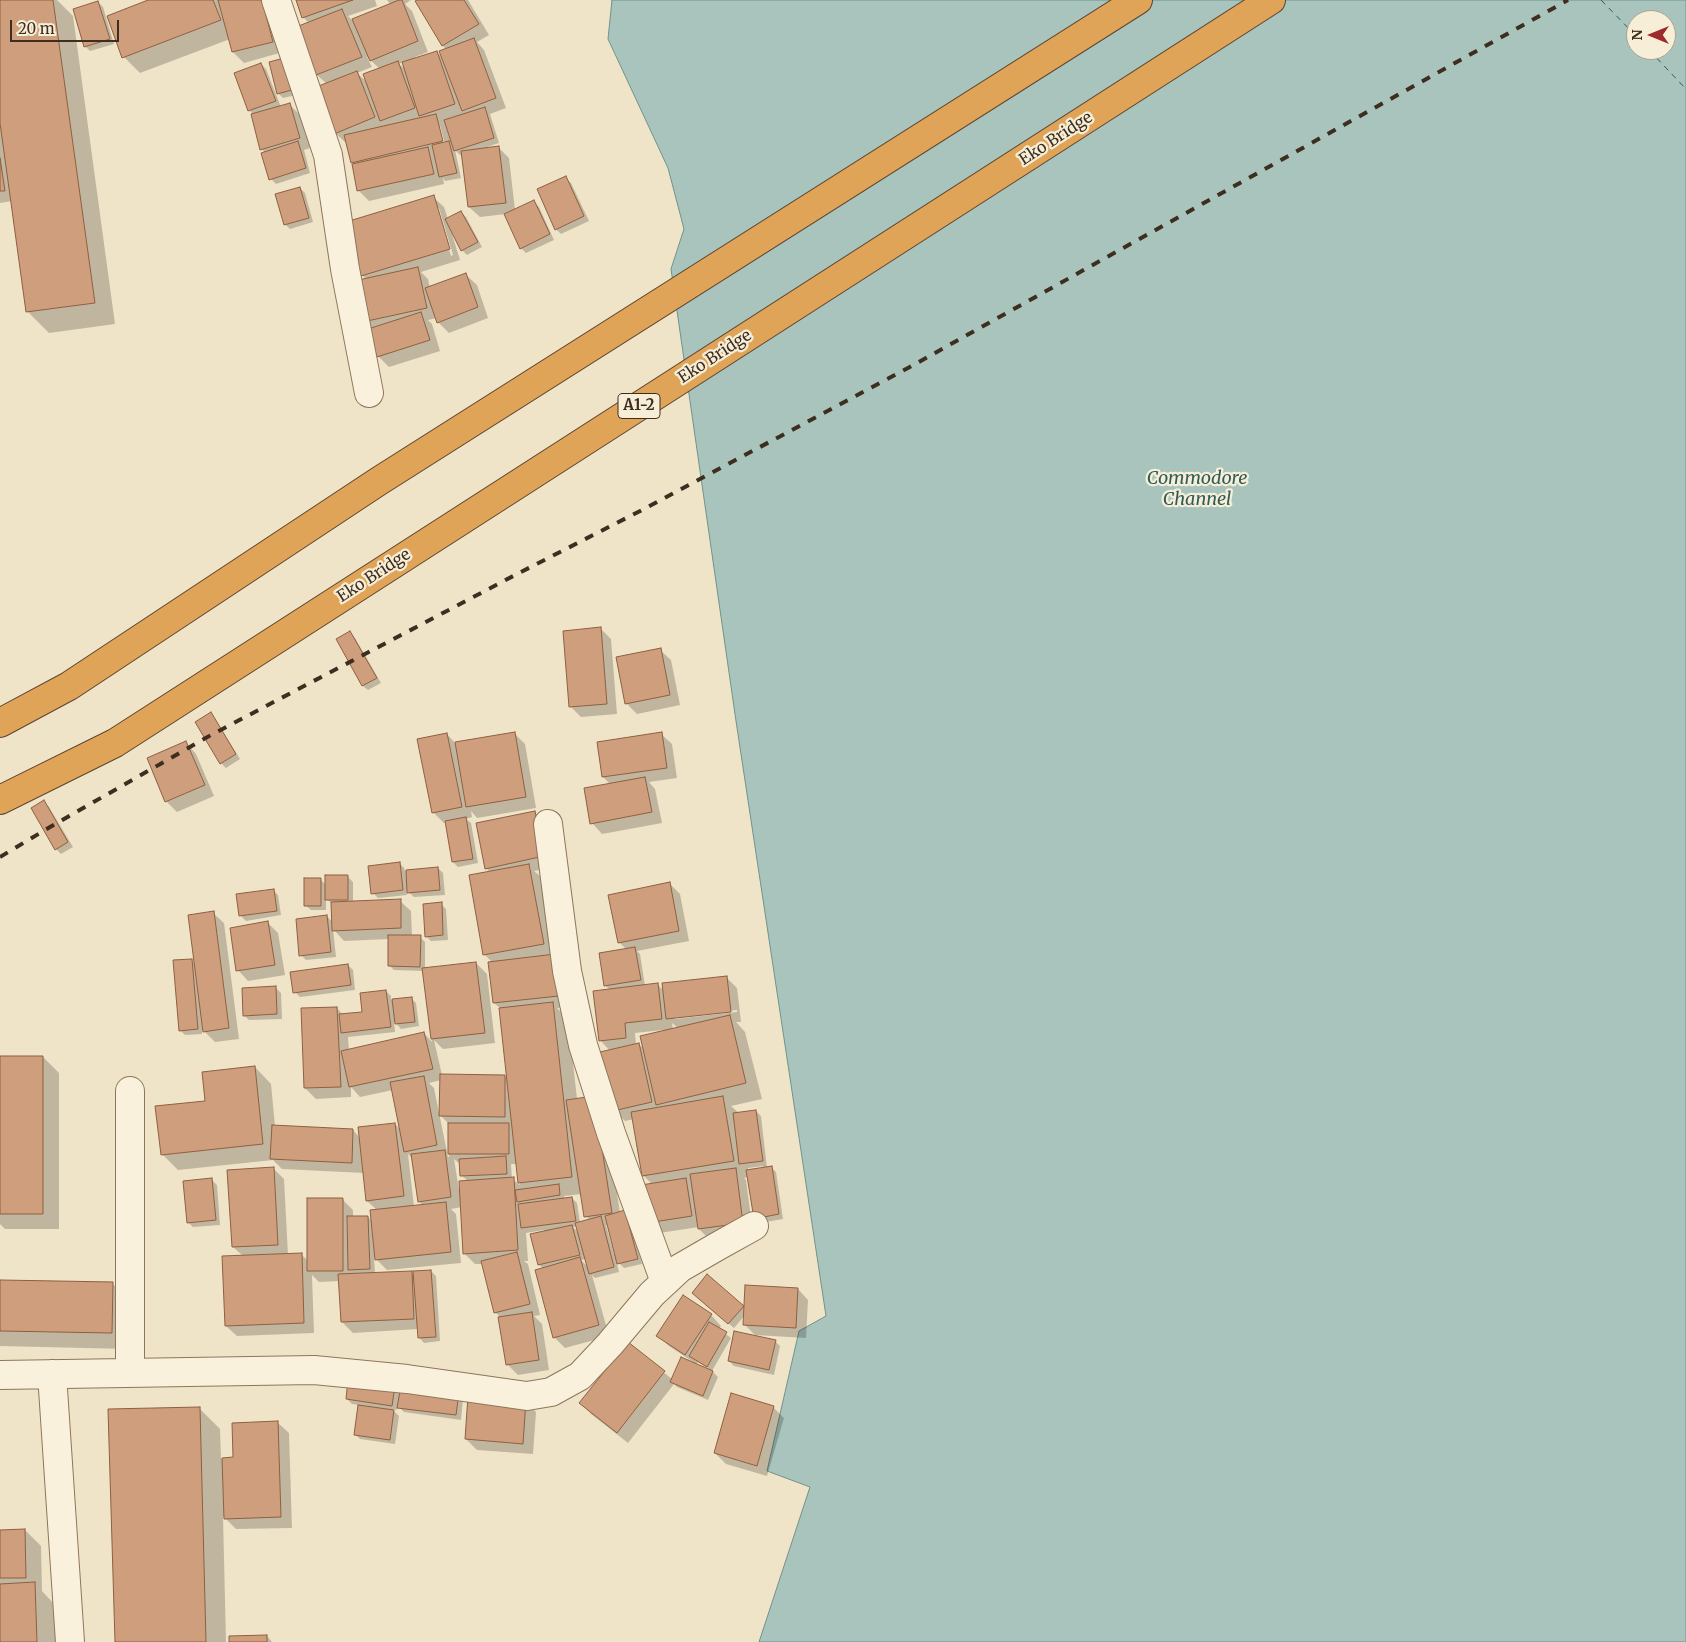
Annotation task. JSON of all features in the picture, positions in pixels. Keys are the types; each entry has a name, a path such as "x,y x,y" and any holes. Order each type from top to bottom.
{"highway":[{"path":"0,724 69,686 379,481 1138,0"},
{"name":"Eko Bridge","path":"0,800 115,743 1271,0"}],"street":[{"path":"276,0 328,155 345,269 369,393"},
{"path":"548,824 567,971 583,1045 611,1133 665,1282"},
{"path":"130,1091 130,1373"},
{"path":"0,1375 314,1370 527,1396 551,1392 580,1376 652,1294 680,1268 754,1226"},
{"path":"52,1374 70,1642"},
{"path":"492,1392 547,1375"}],"water":[{"name":"Commodore Channel","path":"612,0 1686,0 1686,1642 759,1642 810,1487 767,1471 799,1331 826,1316 736,721 671,269 684,229 668,168 608,39"}],"building":[{"path":"0,0 53,0 95,303 26,312 0,123"},
{"path":"148,0 213,0 221,20 122,58 107,16"},
{"path":"218,0 262,0 273,42 232,52"},
{"path":"296,0 353,0 302,18"},
{"path":"402,0 418,41 370,61 352,19"},
{"path":"464,0 479,24 442,46 415,1"},
{"path":"98,1 110,39 84,47 73,9"},
{"path":"342,9 362,57 316,75 296,27"},
{"path":"474,38 496,98 462,111 439,51"},
{"path":"437,51 455,104 419,116 402,62"},
{"path":"284,58 292,90 277,94 269,62"},
{"path":"398,61 415,108 380,121 363,74"},
{"path":"261,63 276,101 248,111 234,73"},
{"path":"357,71 375,117 334,134 316,87"},
{"path":"290,103 300,138 260,150 251,114"},
{"path":"485,107 494,138 454,151 444,120"},
{"path":"436,114 443,141 351,163 344,135"},
{"path":"298,141 306,168 269,180 261,153"},
{"path":"449,141 457,173 439,177 432,145"},
{"path":"499,146 506,203 468,207 461,151"},
{"path":"428,147 434,174 357,191 352,164"},
{"path":"0,158 5,191 0,191"},
{"path":"566,176 584,216 555,230 537,189"},
{"path":"300,187 309,218 284,225 275,194"},
{"path":"434,195 450,249 361,276 346,222"},
{"path":"534,200 550,234 520,249 504,214"},
{"path":"461,211 478,242 461,251 445,219"},
{"path":"418,267 427,308 358,323 349,282"},
{"path":"466,273 478,307 437,323 425,288"},
{"path":"421,312 430,340 377,357 368,329"},
{"path":"601,627 607,704 569,707 563,631"},
{"path":"350,631 377,678 362,686 336,639"},
{"path":"661,648 670,695 625,704 616,657"},
{"path":"211,712 236,754 220,764 195,722"},
{"path":"515,732 526,797 466,807 455,742"},
{"path":"662,732 667,768 602,777 597,742"},
{"path":"447,733 462,807 432,813 417,739"},
{"path":"186,741 205,785 165,802 147,758"},
{"path":"645,777 652,812 590,824 584,788"},
{"path":"44,800 68,842 55,850 31,808"},
{"path":"535,811 544,856 485,869 476,823"},
{"path":"466,817 473,859 452,862 445,821"},
{"path":"400,862 403,890 371,894 368,866"},
{"path":"529,864 544,944 483,955 469,875"},
{"path":"438,867 440,890 407,893 406,870"},
{"path":"325,875 348,875 348,900 325,900"},
{"path":"304,878 321,878 321,906 304,906"},
{"path":"670,882 679,931 618,943 608,895"},
{"path":"274,889 277,911 239,916 236,894"},
{"path":"401,899 401,928 332,931 331,902"},
{"path":"442,902 443,935 425,937 423,904"},
{"path":"214,911 229,1028 203,1032 188,915"},
{"path":"327,915 331,952 299,956 296,919"},
{"path":"268,921 275,965 236,971 230,928"},
{"path":"388,935 421,935 420,967 388,966"},
{"path":"635,947 641,980 604,986 599,953"},
{"path":"564,953 568,995 493,1003 488,962"},
{"path":"192,959 198,1029 179,1031 173,960"},
{"path":"476,962 485,1033 431,1039 422,968"},
{"path":"348,964 351,985 293,993 290,972"},
{"path":"727,976 731,1012 666,1019 662,983"},
{"path":"658,983 662,1019 625,1023 626,1038 599,1041 593,991"},
{"path":"276,986 277,1014 243,1016 242,988"},
{"path":"386,990 391,1027 341,1033 339,1014 362,1012 360,993"},
{"path":"412,997 415,1022 395,1024 392,999"},
{"path":"553,1002 572,1177 518,1183 499,1008"},
{"path":"337,1007 341,1087 304,1088 301,1008"},
{"path":"730,1015 746,1083 656,1105 640,1036"},
{"path":"424,1032 433,1069 349,1087 341,1051"},
{"path":"639,1043 652,1102 613,1111 600,1052"},
{"path":"0,1056 43,1056 43,1214 0,1214"},
{"path":"255,1066 263,1144 161,1155 155,1106 205,1101 202,1072"},
{"path":"440,1074 505,1075 505,1117 439,1116"},
{"path":"424,1076 437,1145 404,1152 390,1082"},
{"path":"594,1096 612,1213 584,1217 566,1100"},
{"path":"723,1096 734,1161 642,1176 631,1112"},
{"path":"756,1110 763,1161 739,1164 733,1113"},
{"path":"395,1123 404,1196 366,1201 358,1127"},
{"path":"448,1123 509,1123 509,1154 448,1154"},
{"path":"272,1125 353,1129 352,1163 270,1159"},
{"path":"445,1150 451,1197 418,1202 411,1154"},
{"path":"506,1156 507,1174 460,1176 459,1159"},
{"path":"772,1166 779,1214 754,1219 746,1170"},
{"path":"274,1167 278,1245 232,1247 227,1170"},
{"path":"736,1168 743,1223 698,1229 690,1174"},
{"path":"514,1177 518,1250 463,1254 459,1181"},
{"path":"212,1178 216,1220 187,1223 183,1181"},
{"path":"686,1178 692,1216 647,1223 641,1185"},
{"path":"559,1184 560,1195 517,1202 515,1190"},
{"path":"572,1197 576,1221 521,1228 518,1204"},
{"path":"307,1198 343,1198 343,1271 307,1271"},
{"path":"446,1202 451,1252 375,1260 370,1210"},
{"path":"625,1210 638,1259 617,1264 605,1216"},
{"path":"347,1216 368,1216 370,1269 348,1270"},
{"path":"601,1216 614,1267 589,1274 575,1223"},
{"path":"572,1225 580,1255 538,1265 530,1234"},
{"path":"517,1252 530,1304 494,1313 481,1261"},
{"path":"302,1253 304,1323 225,1326 222,1256"},
{"path":"580,1257 599,1325 553,1338 535,1270"},
{"path":"431,1270 436,1337 418,1338 413,1271"},
{"path":"412,1271 414,1319 341,1322 338,1274"},
{"path":"707,1274 744,1306 728,1324 692,1293"},
{"path":"0,1280 113,1282 112,1333 0,1331"},
{"path":"745,1285 798,1288 796,1328 743,1325"},
{"path":"683,1295 712,1314 685,1355 656,1336"},
{"path":"532,1312 539,1360 506,1365 498,1317"},
{"path":"709,1322 727,1332 707,1367 689,1356"},
{"path":"734,1331 776,1340 769,1370 728,1361"},
{"path":"628,1342 665,1371 617,1433 579,1403"},
{"path":"681,1357 713,1371 703,1396 670,1382"},
{"path":"348,1379 395,1386 392,1406 346,1399"},
{"path":"401,1385 459,1393 456,1415 397,1408"},
{"path":"731,1393 774,1406 757,1466 714,1453"},
{"path":"468,1396 526,1400 523,1444 465,1439"},
{"path":"358,1405 394,1410 390,1440 354,1435"},
{"path":"200,1407 206,1642 115,1642 108,1409"},
{"path":"278,1421 281,1517 224,1519 222,1458 233,1457 232,1423"},
{"path":"25,1529 26,1578 0,1578 0,1530"},
{"path":"35,1582 37,1642 0,1642 0,1584"},
{"path":"267,1635 267,1642 229,1642 229,1636"}],"ferry route":[{"path":"1601,0 1626,26"},
{"path":"1658,60 1686,89"}],"railway":[{"path":"0,857 211,735 642,510 908,368 1568,0"}]}
